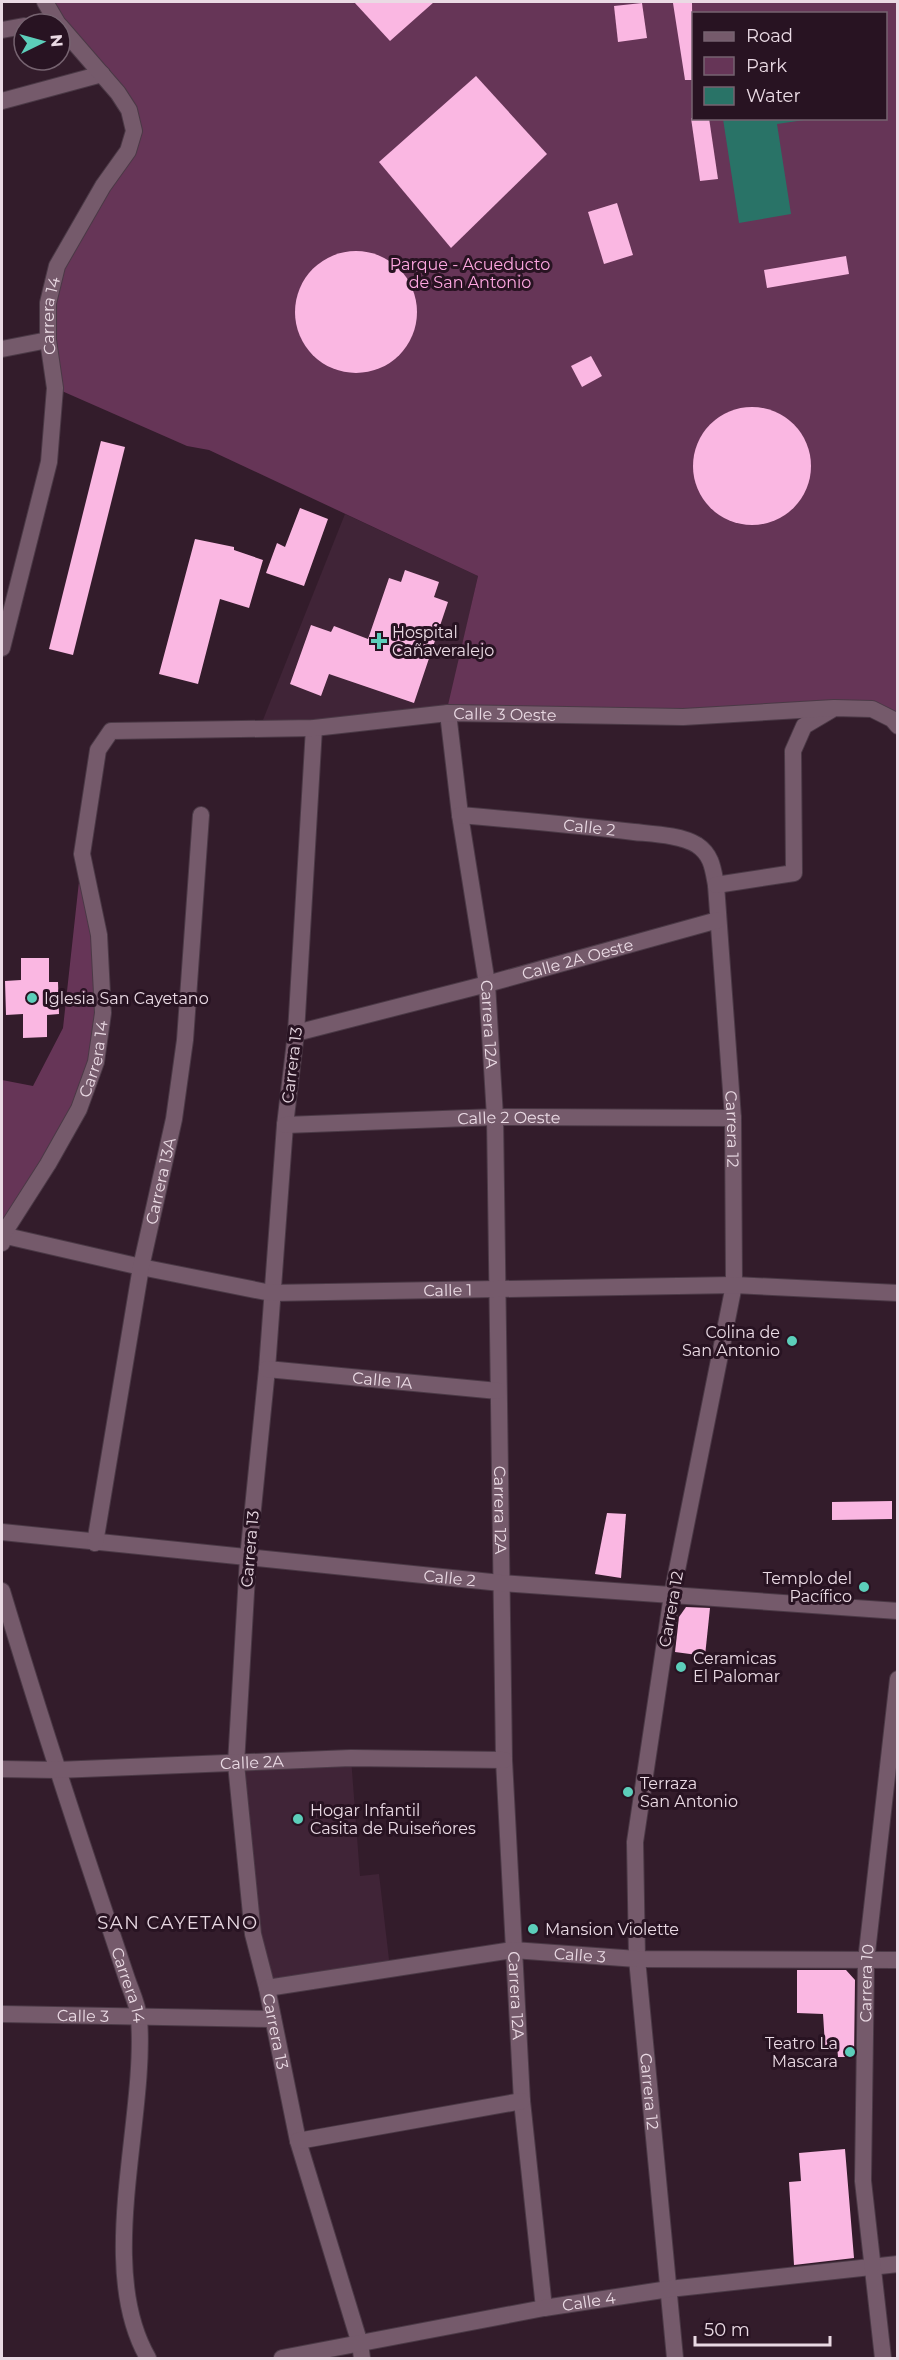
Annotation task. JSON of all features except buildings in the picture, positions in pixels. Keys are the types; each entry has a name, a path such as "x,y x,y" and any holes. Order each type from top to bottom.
{"street":[{"name":"Carrera 14","path":"2,648 49,462 55,388 48,339 48,303 57,266 103,186 128,152 134,131 129,110 72,40"},
{"path":"2,101 102,74"},
{"path":"2,349 48,339"},
{"path":"716,885 794,873 793,751 804,726 834,708"},
{"name":"Calle 3 Oeste","path":"82,854 98,750 106,735 117,729 315,728 448,714 683,717 834,708 872,709 895,722"},
{"name":"Carrera 12A","path":"448,714 460,815 487,984 495,1117 504,1760 522,2101 544,2308"},
{"name":"Carrera 13","path":"315,728 296,1033 285,1125 267,1369 248,1558 236,1764 253,1934 267,1988 298,2141 361,2351"},
{"name":"Carrera 13A","path":"95,1543 141,1267 174,1119 185,1040 201,815"},
{"name":"Calle 2","path":"460,815 663,836 695,844 706,852 711,862"},
{"name":"Carrera 14","path":"2,1238 79,1109 96,1062 103,1013 99,935 82,854"},
{"name":"Carrera 12","path":"675,2358 637,1959 635,1842 672,1595 734,1285 733,1118 716,885 711,862"},
{"name":"Calle 2A Oeste","path":"296,1033 487,984 718,920"},
{"name":"Calle 2 Oeste","path":"285,1125 495,1117 733,1118"},
{"name":"Calle 1","path":"2,1238 271,1293 734,1285 897,1293"},
{"name":"Calle 1A","path":"267,1369 498,1391"},
{"name":"Calle 2","path":"2,1532 501,1583 897,1611"},
{"name":"Carrera 14","path":"2,1591 57,1770 139,2016 137,2091 129,2158 126,2242 130,2309 141,2346 148,2358"},
{"name":"Carrera 10","path":"883,2358 871,2268 863,2181 866,1961 897,1679"},
{"name":"Calle 2A","path":"2,1769 57,1770 351,1758 504,1760"},
{"name":"Calle 3","path":"267,1988 513,1950 637,1959 897,1960"},
{"name":"Calle 3","path":"2,2014 273,2019"},
{"path":"298,2141 522,2101"},
{"name":"Calle 4","path":"282,2358 361,2351 544,2308 669,2289 897,2264"}],"shaded area":[{"name":"Hospital Cañaveralejo","path":"345,514 478,576 449,705 259,730"},
{"name":"Hogar Infantil Casita de Ruiseñores","path":"351,1758 360,1876 379,1874 390,1968 267,1988 236,1764"}],"green space":[{"name":"Parque - Acueducto de San Antonio","path":"45,2 897,2 897,726 872,709 683,717 448,705 478,576 209,450 187,446 55,388 48,340 57,266 127,151 129,110 72,37 72,12 53,12"},
{"path":"82,854 99,935 96,1062 2,1235 2,1080 33,1086 63,1028"}],"water":[{"path":"723,120 804,120 777,124 791,214 739,223"}],"place":[{"name":"Hospital Cañaveralejo","path":"379,641"},
{"name":"Iglesia San Cayetano","path":"32,998"},
{"name":"Colina de San Antonio","path":"792,1341"},
{"name":"Templo del Pacífico","path":"864,1587"},
{"name":"Ceramicas El Palomar","path":"681,1667"},
{"name":"Terraza San Antonio","path":"628,1792"},
{"name":"Hogar Infantil Casita de Ruiseñores","path":"298,1819"},
{"name":"Mansion Violette","path":"533,1929"},
{"name":"Teatro La Mascara","path":"850,2052"}],"district":[{"name":"SAN CAYETANO","path":"178,1923"}]}
